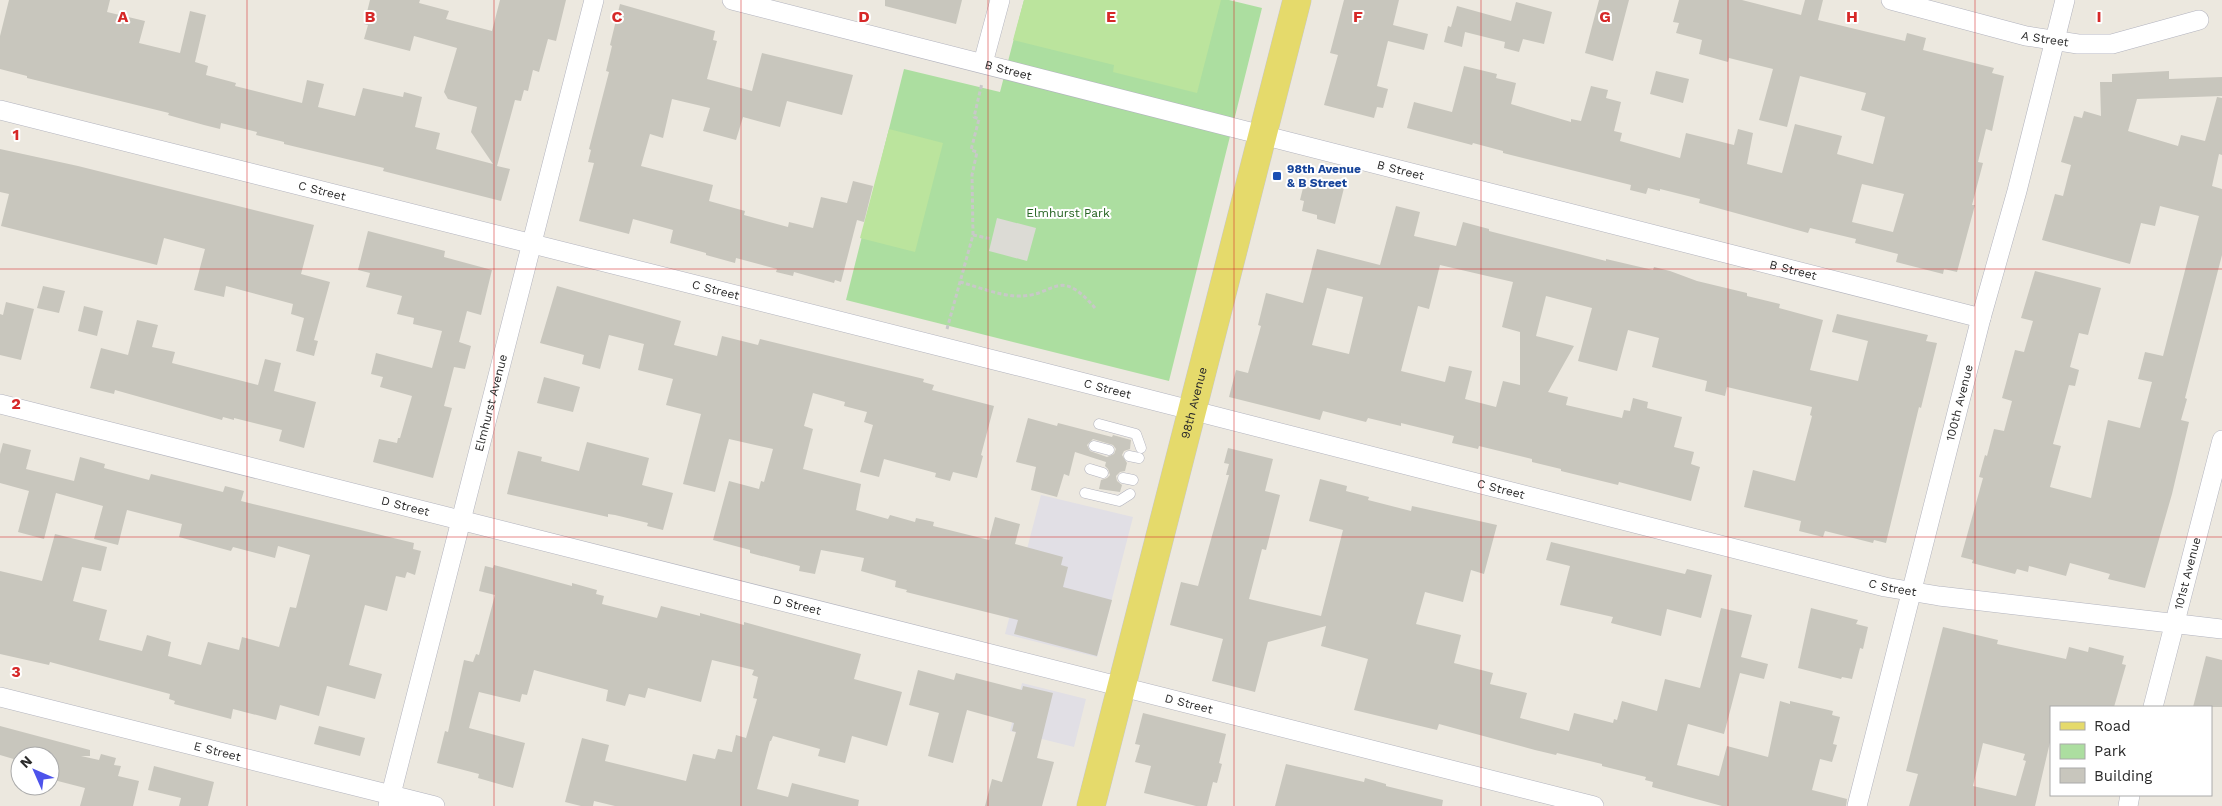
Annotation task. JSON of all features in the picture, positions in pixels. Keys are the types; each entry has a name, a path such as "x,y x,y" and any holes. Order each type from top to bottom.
{"main road":[{"name":"98th Avenue","path":"1091,806 1296,0"}],"street":[{"name":"Elmhurst Avenue","path":"389,801 594,0"},
{"name":"B Street","path":"732,0 1981,318"},
{"path":"983,63 1000,0"},
{"name":"A Street","path":"1892,0 2017,33 2078,44 2112,44 2199,20"},
{"name":"100th Avenue","path":"1858,806 1981,318 2017,191 2065,0"},
{"name":"C Street","path":"0,110 1192,410 1885,587 2222,629"},
{"name":"D Street","path":"0,404 1594,806"},
{"name":"101st Avenue","path":"2153,706 2222,440"},
{"name":"E Street","path":"0,697 389,801 435,806"}],"lane":[{"path":"1099,424 1136,434 1136,454"},
{"path":"1094,446 1109,450"},
{"path":"1090,470 1103,473"},
{"path":"1085,493 1118,501 1130,494"}],"path":[{"path":"942,347 973,235 972,175 977,152 971,150 979,118 974,117 982,86 983,63"},
{"path":"973,235 992,239"},
{"path":"960,282 1017,296 1032,295 1053,286 1070,286 1086,297 1095,308"}],"shaded area":[{"path":"997,218 1036,228 1027,261 989,251"},
{"path":"1041,495 1133,517 1097,657 1005,634"},
{"path":"1022,683 1086,699 1074,747 1010,731"}],"green space":[{"name":"Elmhurst Park","path":"1024,0 1229,0 1262,8 1169,381 846,300 904,69 1000,92"},
{"path":"1024,0 1221,0 1197,93 1113,72 1114,65 1013,40"},
{"path":"889,129 943,143 915,252 860,238"}],"building":[{"path":"9,0 110,0 107,12 145,21 139,43 180,53 190,11 206,15 195,62 208,66 206,75 236,83 235,86 302,103 307,80 324,84 318,107 355,116 363,88 403,97 404,92 422,97 415,127 440,133 436,149 493,164 471,132 477,107 448,99 444,92 457,48 414,36 410,51 364,39 368,25 364,24 370,0 420,0 419,3 449,11 446,19 492,31 500,0 566,0 556,41 548,39 539,72 533,70 528,91 524,90 521,101 515,100 497,166 510,169 501,201 383,171 384,168 284,144 284,142 256,135 257,132 221,123 220,129 168,115 169,113 27,78 27,76 0,69 0,36"},
{"path":"885,0 962,0 956,24 885,6"},
{"path":"1344,0 1399,0 1393,25 1428,34 1424,50 1388,41 1377,86 1388,89 1383,108 1377,107 1374,118 1324,105 1338,55 1330,53"},
{"path":"1599,0 1629,0 1613,61 1585,53"},
{"path":"1679,0 1742,0 1801,15 1805,0 1823,0 1818,20 1905,41 1907,33 1926,38 1923,50 1994,68 1992,73 2004,76 1992,131 1986,129 1978,162 1983,163 1972,205 1975,205 1957,272 1944,269 1943,274 1896,262 1898,254 1855,243 1856,239 1810,228 1808,233 1699,203 1700,199 1660,189 1660,191 1648,188 1646,194 1630,190 1631,185 1503,153 1503,151 1473,143 1472,145 1407,128 1414,102 1452,112 1464,66 1497,74 1496,78 1516,83 1511,104 1571,122 1571,119 1581,121 1591,86 1608,90 1606,98 1621,102 1614,131 1622,133 1620,141 1680,158 1686,133 1734,145 1738,129 1753,133 1747,164 1782,173 1795,124 1842,136 1837,154 1873,164 1885,117 1861,110 1866,93 1800,76 1787,127 1759,120 1773,69 1729,58 1728,62 1699,54 1702,40 1676,33 1679,23 1673,22","holes":["1862,184 1904,194 1893,232 1852,222"]},
{"path":"1516,2 1552,12 1544,44 1523,39 1519,52 1504,48 1505,42 1465,32 1462,47 1444,42 1448,26 1451,27 1457,6 1511,21"},
{"path":"620,4 715,31 713,40 717,41 707,79 752,91 762,53 853,75 842,115 787,101 780,127 743,117 736,140 703,131 710,108 672,99 663,138 650,134 641,166 713,185 709,201 745,211 744,215 788,227 789,222 813,228 821,197 847,203 853,181 873,186 864,222 857,220 841,282 835,280 834,283 794,272 793,276 776,272 777,269 736,258 735,263 706,255 706,253 670,243 673,230 633,219 629,234 579,221 594,163 588,162 591,150 589,149 609,72 606,71 612,46 610,45"},
{"path":"1656,71 1689,79 1683,103 1650,94"},
{"path":"2169,71 2169,79 2222,77 2222,96 2137,99 2128,131 2178,146 2181,135 2205,141 2217,97 2222,98 2222,155 2219,154 2212,186 2222,189 2222,255 2185,398 2187,399 2181,420 2189,422 2172,494 2145,588 2108,579 2110,574 2070,563 2066,576 2029,566 2028,572 2017,569 2015,574 1972,563 1973,560 1961,557 1983,478 1979,477 1985,455 1987,456 1994,429 2004,431 2012,401 2002,398 2015,350 2024,352 2033,321 2021,318 2035,271 2101,288 2088,335 2079,333 2070,367 2079,370 2075,386 2069,385 2053,444 2061,446 2050,487 2091,498 2108,420 2140,428 2152,382 2138,379 2145,352 2163,356 2199,216 2160,206 2155,226 2141,223 2130,264 2042,240 2055,194 2063,196 2071,165 2061,162 2074,116 2082,118 2084,111 2101,116 2100,82 2112,82 2112,74"},
{"path":"0,149 78,166 314,225 301,274 330,282 314,340 318,341 314,356 296,351 304,318 291,314 293,304 226,286 224,297 194,290 205,249 164,238 157,265 1,226 9,194 0,192"},
{"path":"1304,184 1327,189 1328,184 1344,188 1335,224 1317,219 1317,215 1302,211 1304,201 1300,200"},
{"path":"1396,206 1420,212 1414,236 1456,246 1463,222 1489,229 1489,231 1606,261 1606,259 1653,270 1654,267 1670,271 1697,281 1747,293 1747,296 1780,304 1779,308 1823,320 1810,370 1858,381 1868,341 1832,332 1837,314 1928,335 1926,341 1937,343 1921,408 1919,407 1886,543 1874,540 1873,543 1825,531 1823,537 1799,531 1801,521 1744,507 1753,470 1795,481 1812,416 1810,415 1812,407 1727,387 1725,396 1705,391 1707,381 1652,367 1659,338 1628,330 1617,371 1578,361 1592,308 1546,296 1536,336 1574,346 1548,392 1568,397 1566,405 1622,418 1624,410 1630,411 1633,398 1648,402 1647,408 1682,417 1674,447 1694,452 1691,464 1700,467 1691,501 1619,482 1618,485 1561,471 1561,469 1532,462 1532,459 1479,446 1478,449 1452,443 1454,436 1401,423 1401,426 1368,418 1366,422 1323,411 1320,420 1229,397 1236,370 1248,373 1261,326 1258,325 1266,293 1303,303 1317,249 1380,265","holes":["1440,265 1513,282 1502,327 1520,332 1520,385 1503,381 1496,407 1465,399 1472,371 1449,366 1445,382 1401,371 1418,306 1429,309","1327,288 1363,297 1349,354 1312,345"]},
{"path":"368,231 445,251 444,257 492,270 481,315 467,311 459,342 471,346 465,369 454,367 444,406 452,408 433,478 373,462 379,439 397,443 398,438 400,438 412,396 380,387 383,377 371,374 376,353 432,368 442,331 413,324 414,318 397,314 402,296 366,287 370,273 358,270"},
{"path":"43,286 65,291 59,313 37,308"},
{"path":"557,286 681,321 674,345 717,356 722,336 758,345 760,339 924,379 923,382 934,385 932,390 994,406 977,478 953,472 950,481 935,477 936,473 884,459 879,477 860,472 873,425 864,422 867,412 844,406 845,402 813,393 804,426 813,429 803,469 861,484 856,510 888,519 890,515 915,522 916,518 934,522 933,526 989,540 995,517 1020,524 1015,544 1063,557 1061,565 1068,567 1063,587 1112,600 1097,656 1014,634 1018,620 906,592 907,590 895,587 896,581 861,571 864,558 821,550 815,574 799,571 800,566 750,553 750,550 713,540 729,481 759,489 761,481 764,482 773,449 729,439 715,492 683,484 701,414 666,405 673,379 638,370 644,344 609,335 600,369 582,364 584,355 540,343"},
{"path":"6,302 34,309 21,360 0,355 0,314 3,315"},
{"path":"84,306 103,311 97,336 78,331"},
{"path":"137,320 158,325 152,347 175,352 172,363 258,385 265,359 281,363 274,391 316,402 304,448 279,441 282,430 234,418 234,420 223,417 222,420 115,390 114,394 90,388 101,348 128,355"},
{"path":"544,377 580,387 573,412 537,403"},
{"path":"1028,418 1057,426 1058,423 1131,440 1130,449 1124,451 1122,455 1127,463 1125,471 1120,472 1116,476 1117,481 1122,485 1120,492 1099,489 1101,480 1110,475 1105,466 1106,462 1075,452 1069,476 1064,474 1057,497 1031,490 1036,467 1016,462","holes":["1093,439 1113,445 1116,449 1114,454 1107,457 1090,451 1087,445"]},
{"path":"587,442 649,458 642,485 673,493 663,530 647,526 648,523 615,515 608,514 608,517 507,494 518,451 542,457 541,461 579,471"},
{"path":"3,443 31,450 26,469 74,481 80,457 105,464 104,468 149,480 151,474 223,492 225,486 244,491 241,501 414,543 413,549 421,551 415,575 407,572 405,578 396,576 387,611 365,605 349,665 382,674 375,699 327,686 319,716 280,705 276,720 233,709 231,719 174,704 175,701 169,699 170,694 50,662 49,665 0,654 0,571 42,581 55,534 107,547 101,571 82,567 73,601 107,610 99,640 142,651 147,635 171,642 168,656 201,665 208,642 239,650 242,637 279,647 290,607 296,608 310,555 278,546 275,558 233,547 231,551 179,537 182,524 127,510 118,545 94,539 103,506 56,493 44,539 18,532 29,491 0,483 0,454"},
{"path":"1228,448 1273,459 1265,491 1280,495 1266,550 1262,549 1249,599 1321,616 1343,530 1309,521 1320,479 1347,486 1346,491 1369,497 1368,500 1411,511 1412,506 1497,525 1484,574 1471,570 1463,602 1425,592 1416,624 1461,635 1454,663 1493,673 1490,684 1527,693 1520,718 1569,731 1574,713 1613,723 1614,719 1617,720 1622,701 1657,711 1665,679 1700,688 1721,608 1752,615 1741,657 1768,664 1764,679 1740,673 1724,734 1688,724 1677,765 1719,776 1727,746 1768,757 1780,701 1790,704 1790,701 1833,711 1832,715 1840,717 1833,744 1837,745 1832,762 1820,759 1812,790 1847,799 1846,806 1722,806 1652,787 1653,782 1645,780 1646,777 1602,766 1602,764 1557,753 1556,755 1535,750 1439,724 1437,730 1354,710 1368,659 1321,646 1326,626 1268,642 1255,692 1212,681 1223,639 1170,625 1181,582 1198,586 1229,475 1226,475 1229,464 1224,463"},
{"path":"1551,542 1685,574 1687,569 1712,575 1701,618 1667,609 1661,636 1611,623 1613,617 1560,605 1570,566 1546,560"},
{"path":"494,565 572,586 572,583 597,590 596,594 604,596 602,604 657,618 661,606 700,616 700,613 744,625 744,622 861,654 854,679 902,692 887,746 852,736 845,763 818,756 820,749 773,736 757,789 788,797 792,783 859,800 858,806 615,806 594,801 593,806 581,806 565,802 582,738 609,745 605,761 686,781 693,754 715,759 718,749 732,752 736,735 746,738 757,699 753,698 758,677 752,675 754,670 712,660 701,702 648,688 645,698 629,694 625,706 606,701 608,690 534,670 527,695 522,694 520,702 479,692 469,728 525,743 513,788 478,778 479,774 437,763 445,731 448,732 464,660 473,662 476,654 479,655 495,595 479,591 485,566 493,568"},
{"path":"1811,608 1858,620 1856,624 1868,627 1863,649 1860,648 1852,679 1842,677 1841,679 1798,668"},
{"path":"1943,627 1998,640 1997,644 2066,659 2069,647 2088,652 2089,647 2124,656 2122,664 2126,665 2114,706 2050,706 2050,742 2035,806 1909,806 1918,774 1906,771","holes":["1983,743 2025,754 2023,760 2026,761 2016,796 1973,786"]},
{"path":"2206,656 2222,660 2222,707 2193,706"},
{"path":"918,670 954,680 956,673 1022,690 1023,686 1053,693 1037,758 1054,762 1042,806 985,806 992,779 1002,782 1016,732 1012,731 1014,723 967,710 953,763 928,756 939,713 909,705"},
{"path":"1143,713 1226,734 1219,763 1222,764 1217,783 1213,782 1207,806 1196,806 1144,793 1151,766 1135,762 1140,745 1135,744"},
{"path":"0,726 90,750 90,756 81,756 99,760 101,754 116,758 114,765 121,766 118,776 139,781 133,806 80,806 85,788 60,782 60,746 10,746 10,758 0,755"},
{"path":"319,726 365,738 360,756 314,744"},
{"path":"1286,764 1364,782 1365,778 1386,784 1386,786 1443,800 1442,806 1275,806"},
{"path":"154,766 214,782 208,806 179,806 181,798 148,790"}],"place":[{"name":"98th Avenue & B Street","path":"1277,176"}]}
